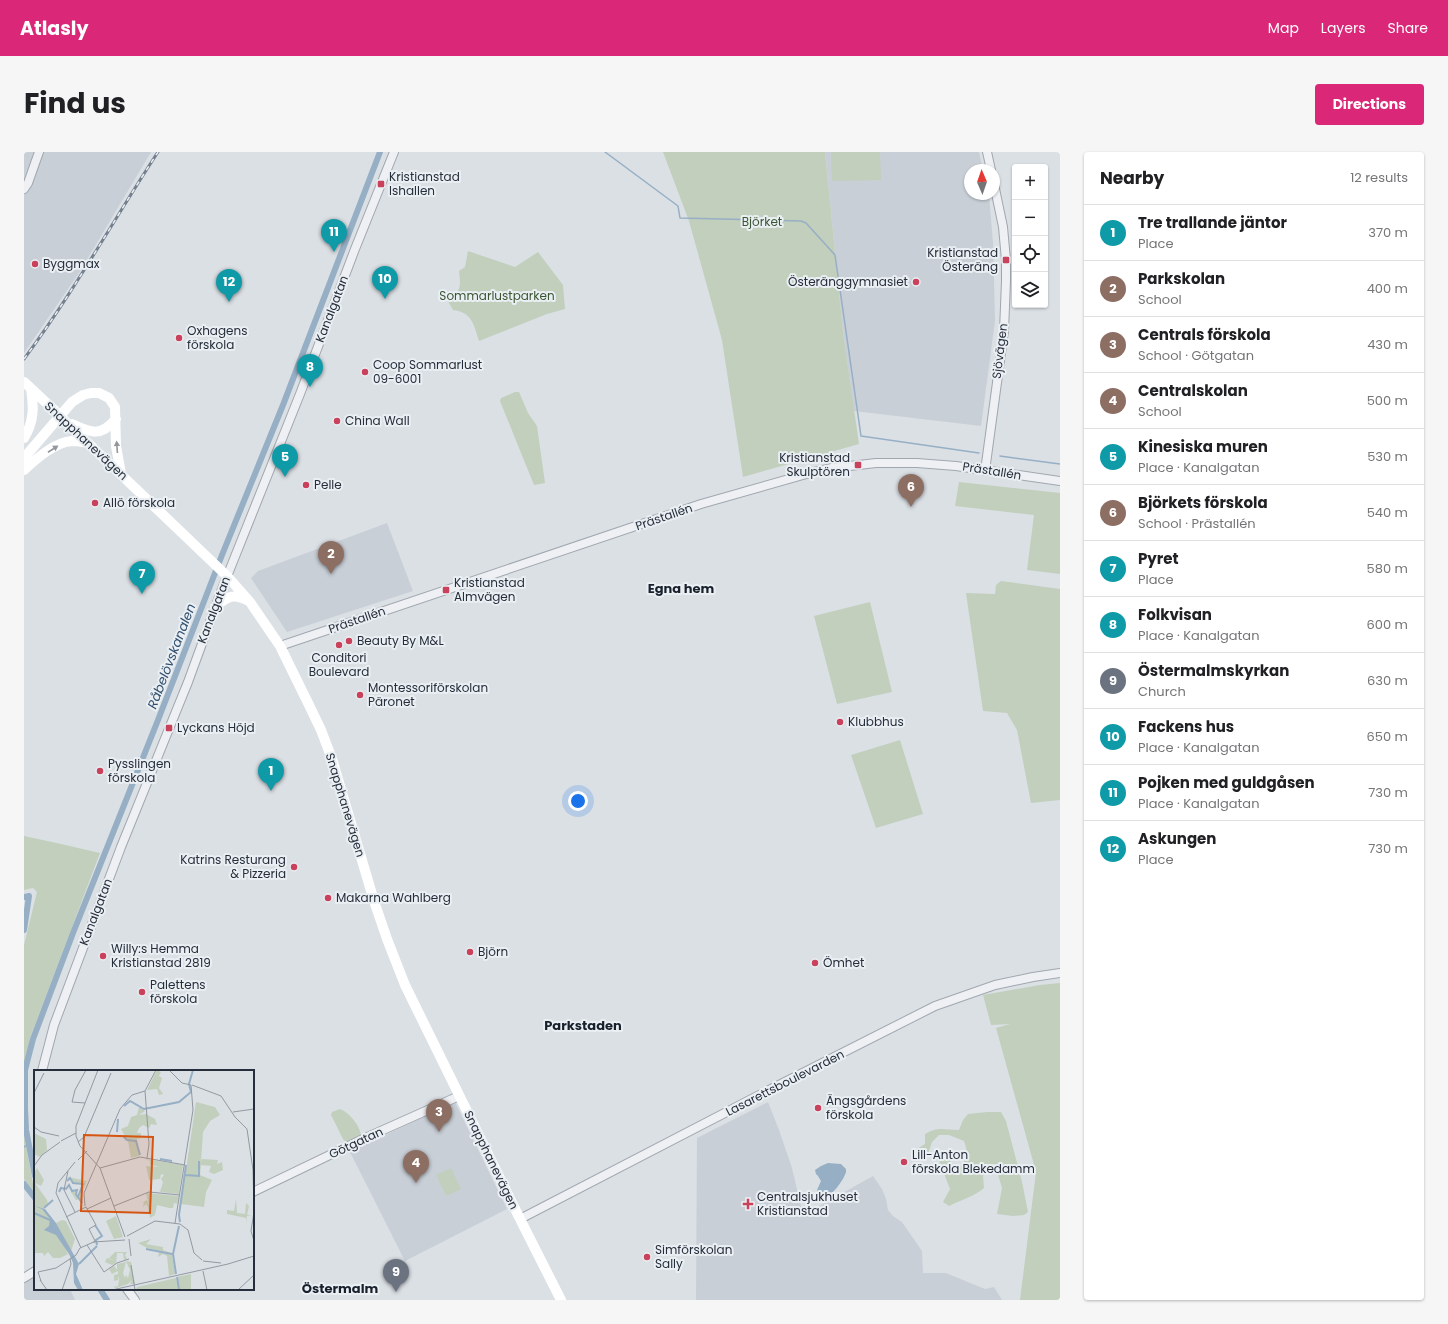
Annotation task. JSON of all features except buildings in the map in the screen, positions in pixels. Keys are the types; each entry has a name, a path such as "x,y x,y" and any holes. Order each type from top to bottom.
{"main road":[{"name":"Snapphanevägen","path":"27,386 216,564 250,602 280,646 318,724 330,754 363,867 387,939 405,985 520,1220 561,1300"},
{"path":"24,438 30,428 34,414 27,386"},
{"path":"24,458 72,402 80,396 95,393 102,394 109,398 115,407 117,452 121,474"},
{"path":"65,421 84,430 96,432 105,430 116,419"},
{"path":"24,470 46,453 63,443 73,441 88,443"},
{"path":"215,607 222,600 232,596 238,596 250,602"}],"street":[{"path":"24,190 39,152"},
{"name":"Kanalgatan","path":"42,1070 52,1031 122,843 188,682 227,576 394,152"},
{"path":"987,152 990,164"},
{"name":"Sjövägen","path":"985,471 1004,331 1006,260 1003,227 997,200"},
{"name":"Prästallén","path":"280,646 701,504 832,468 876,463 917,463 956,466 1060,481"},
{"name":"Lasarettsboulevarden","path":"520,1220 771,1089 935,1006 995,985 1033,976 1060,973"},
{"name":"Götgatan","path":"254,1192 363,1139 459,1096"},
{"path":"24,1278 34,1272"},
{"path":"128,1290 135,1300"}],"shaded area":[{"path":"24,152 151,152 79,273 24,353"},
{"name":"Österänggymnasiet","path":"825,152 979,152 982,164 964,164 964,200 989,200 993,243 995,321 981,426 854,411 843,332"},
{"path":"387,523 413,591 287,632 251,578 258,571"},
{"path":"455,1102 507,1209 405,1261 350,1152"},
{"name":"Centralsjukhuset Kristianstad","path":"768,1102 792,1168 803,1215 873,1176 882,1189 888,1210 893,1216 902,1222 922,1251 923,1273 946,1273 985,1289 994,1287 1002,1300 696,1300 697,1138"},
{"path":"34,1278 34,1290 70,1290 75,1300 24,1300 24,1283"}],"green space":[{"name":"Björket","path":"663,152 825,152 843,332 859,444 743,477 722,340 689,221"},
{"path":"831,152 880,152 881,180 832,181"},
{"name":"Sommarlustparken","path":"468,251 515,267 538,252 563,285 565,309 547,314 479,341 474,325 468,316 459,311 453,310 448,301 458,291 460,285 459,271 465,267"},
{"path":"515,392 519,392 528,413 537,426 545,483 534,485 500,401 501,398"},
{"path":"959,482 1060,493 1060,574 1027,570 1034,515 955,506"},
{"path":"1001,581 1060,589 1060,800 1031,803 1017,730 1007,713 983,711 966,593 995,594 996,585"},
{"path":"870,602 892,692 837,704 814,616"},
{"path":"900,740 923,814 876,828 851,755"},
{"path":"24,836 100,853 30,1038 24,1067 24,945 37,892 33,888 24,890"},
{"path":"1060,983 1060,1300 1020,1300 1036,1172 996,1028 1010,1024 991,1025 983,995"},
{"path":"340,1109 351,1116 359,1128 361,1136 346,1143 331,1115 332,1112"},
{"path":"1001,1112 1006,1121 1022,1182 1028,1212 1024,1215 1013,1216 997,1214 1002,1188 995,1164 987,1164 983,1176 984,1188 981,1191 949,1206 943,1202 950,1189 938,1158 941,1152 948,1151 952,1168 959,1168 966,1158 964,1141 949,1135 939,1135 932,1142 928,1154 919,1153 917,1149 925,1144 925,1134 934,1130 942,1129 959,1130 963,1120 968,1114"},
{"path":"24,1135 34,1189 32,1190 24,1179"},
{"path":"451,1168 461,1189 446,1196 436,1175"}],"water":[{"path":"828,1163 841,1164 846,1169 846,1172 842,1181 833,1192 824,1197 820,1195 817,1190 821,1181 815,1170"}],"waterway":[{"name":"Råbelövskanalen","path":"34,1171 26,1130 25,1109 25,1070 33,1039 73,933 222,555 283,405 380,152"},
{"path":"605,152 678,206 680,218 801,221 806,223 835,255 861,436 979,453"},
{"path":"1000,456 1060,464"},
{"path":"24,897 29,896 24,930"},
{"name":"Råbelövskanalen","path":"24,1147 29,1144"},
{"path":"24,1184 34,1197"},
{"path":"101,1290 107,1300"}],"railway":[{"path":"24,359 76,283 158,152"}],"place":[{"name":"Kristianstad Ishallen","path":"381,184"},
{"name":"Pojken med guldgåsen","path":"334,252"},
{"name":"Kristianstad Österäng","path":"1006,260"},
{"name":"Byggmax","path":"35,264"},
{"name":"Österänggymnasiet","path":"916,282"},
{"name":"Fackens hus","path":"385,299"},
{"name":"Askungen","path":"229,302"},
{"name":"Oxhagens förskola","path":"179,338"},
{"name":"Coop Sommarlust 09-6001","path":"365,372"},
{"name":"Folkvisan","path":"310,387"},
{"name":"China Wall","path":"337,421"},
{"name":"Kristianstad Skulptören","path":"858,465"},
{"name":"Kinesiska muren","path":"285,477"},
{"name":"Pelle","path":"306,485"},
{"name":"Allö förskola","path":"95,503"},
{"name":"Björkets förskola","path":"911,507"},
{"name":"Parkskolan","path":"331,574"},
{"name":"Kristianstad Almvägen","path":"446,590"},
{"name":"Pyret","path":"142,594"},
{"name":"Beauty By M&L","path":"349,641"},
{"name":"Conditori Boulevard","path":"339,645"},
{"name":"Montessoriförskolan Päronet","path":"360,695"},
{"name":"Klubbhus","path":"840,722"},
{"name":"Lyckans Höjd","path":"169,728"},
{"name":"Pysslingen förskola","path":"100,771"},
{"name":"Tre trallande jäntor","path":"271,791"},
{"name":"Katrins Resturang & Pizzeria","path":"294,867"},
{"name":"Makarna Wahlberg","path":"328,898"},
{"name":"Björn","path":"470,952"},
{"name":"Willy:s Hemma Kristianstad 2819","path":"103,956"},
{"name":"Ömhet","path":"815,963"},
{"name":"Palettens förskola","path":"142,992"},
{"name":"Ängsgårdens förskola","path":"818,1108"},
{"name":"Centrals förskola","path":"439,1132"},
{"name":"Lill-Anton förskola Blekedamm","path":"904,1162"},
{"name":"Centralskolan","path":"416,1183"},
{"name":"Centralsjukhuset Kristianstad","path":"748,1204"},
{"name":"Simförskolan Sally","path":"647,1257"},
{"name":"Östermalmskyrkan","path":"396,1292"}],"district":[{"name":"Egna hem","path":"681,588"},
{"name":"Parkstaden","path":"583,1025"},
{"name":"Östermalm","path":"340,1288"}]}
